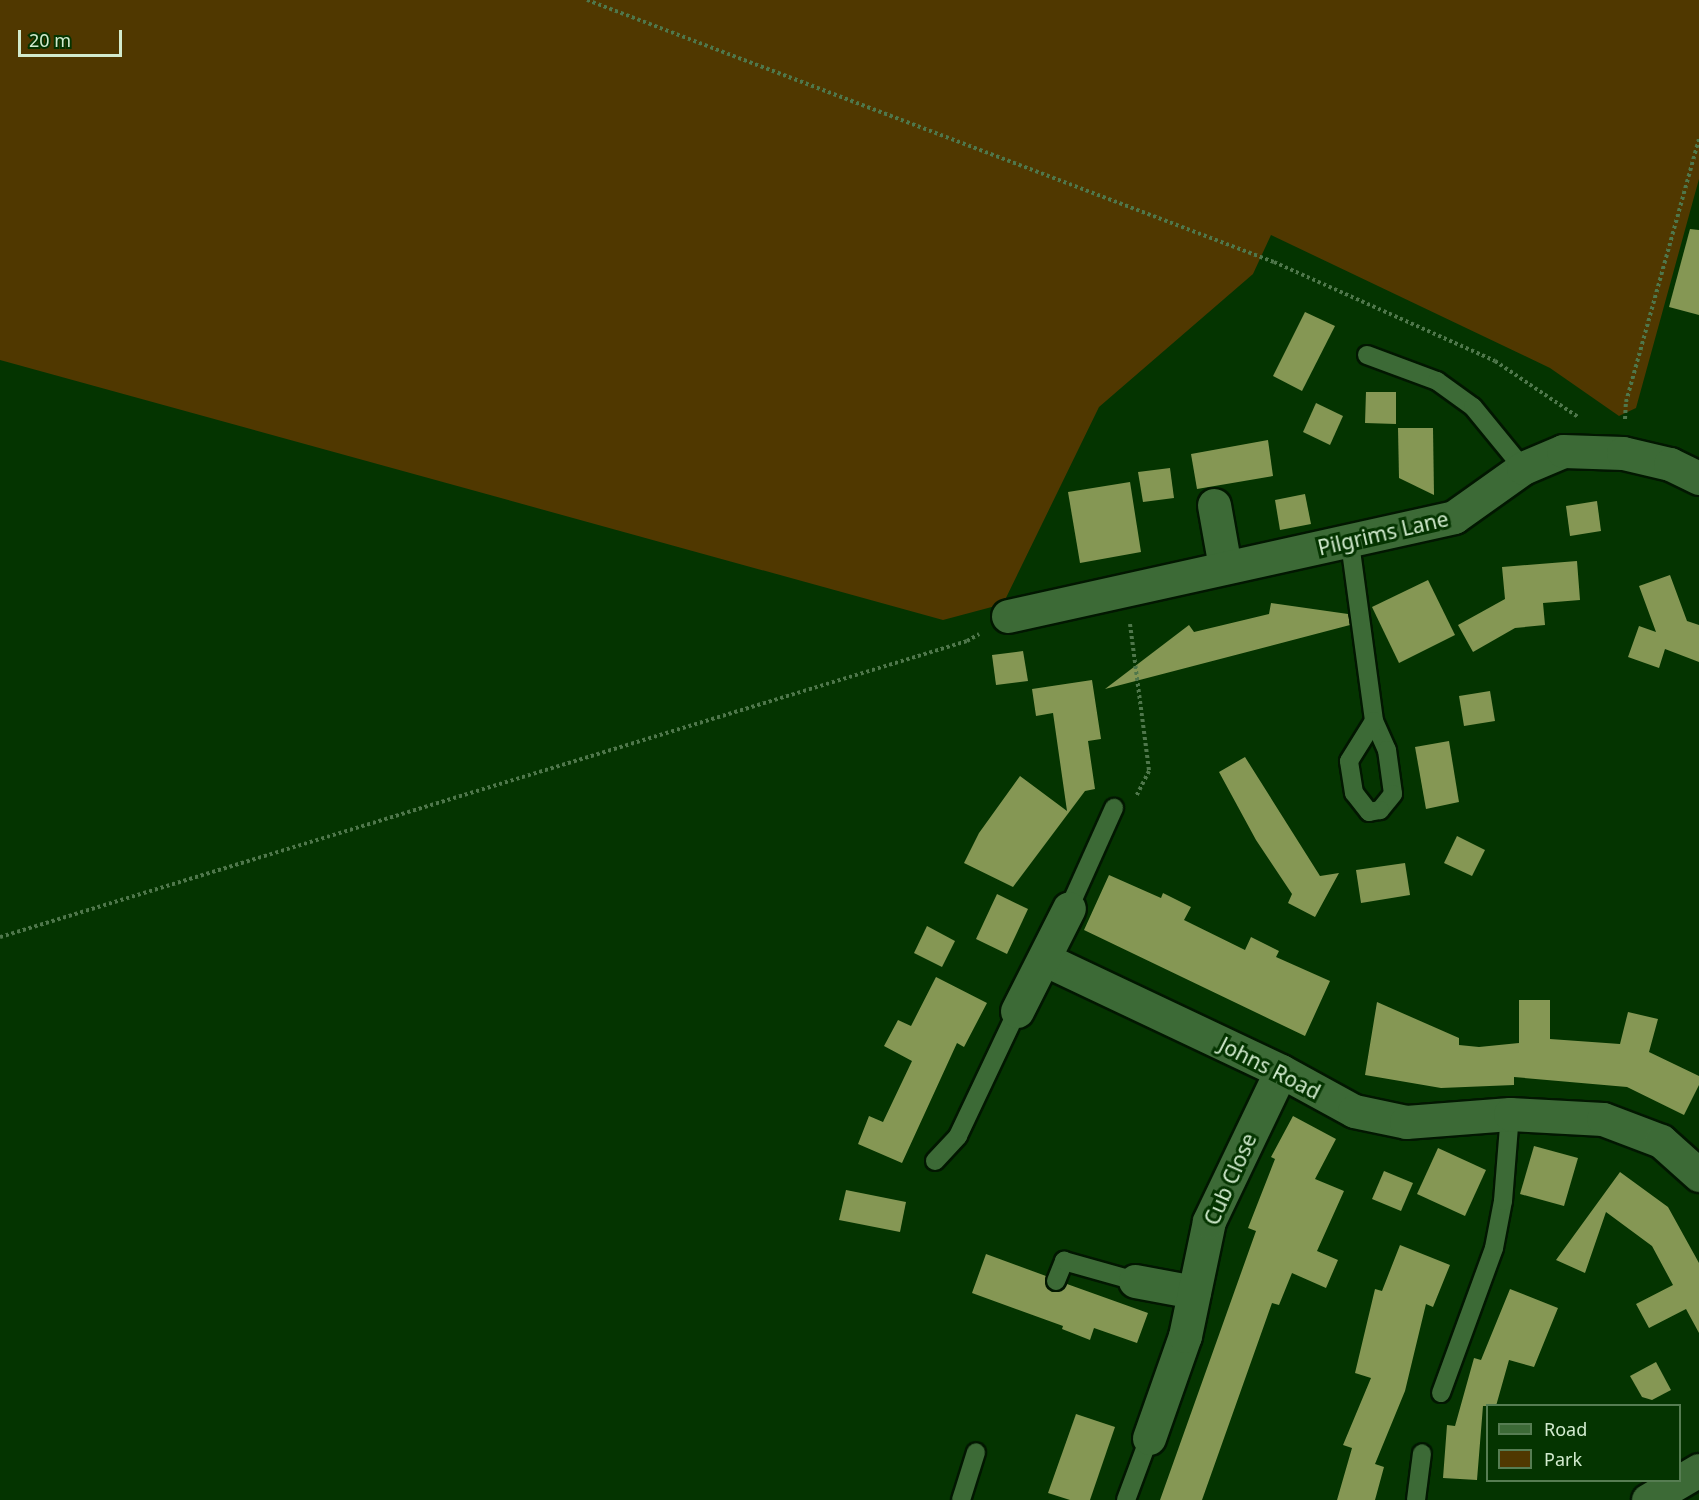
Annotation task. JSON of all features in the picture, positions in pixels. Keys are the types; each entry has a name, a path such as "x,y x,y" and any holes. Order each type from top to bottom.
{"street":[{"name":"Pilgrims Lane","path":"1008,616 1225,567 1350,543 1454,517 1523,468 1563,451 1623,453 1670,464 1699,478"},
{"path":"1214,505 1225,567"},
{"path":"1017,1011 1069,908"},
{"name":"Johns Road","path":"1044,959 1281,1071 1354,1111 1406,1122 1510,1114 1603,1119 1661,1140 1699,1175"},
{"name":"Cub Close","path":"1149,1438 1185,1336 1209,1221 1281,1071"},
{"path":"1135,1281 1194,1292"},
{"path":"1681,1481 1699,1470"},
{"path":"1648,1500 1679,1482"}],"lane":[{"path":"1367,355 1437,381 1464,401 1523,468"},
{"path":"1350,543 1374,721"},
{"path":"1069,908 1114,808"},
{"path":"935,1161 958,1136 1017,1011"},
{"path":"1441,1394 1494,1248 1503,1201 1510,1114"},
{"path":"1056,1281 1064,1261 1135,1281"},
{"name":"Cub Close","path":"1126,1500 1149,1438"},
{"path":"961,1500 976,1452"},
{"path":"1421,1499 1422,1453"}],"path":[{"path":"587,0 1274,262 1495,361 1582,419"},
{"path":"1623,453 1626,402 1699,139"},
{"path":"1126,590 1149,771 1133,803"},
{"path":"0,937 967,641 1008,616"}],"green space":[{"path":"0,0 1699,0 1699,179 1636,408 1619,416 1550,368 1271,235 1253,274 1099,407 1003,604 943,620 0,360"}],"building":[{"path":"1690,229 1699,230 1699,315 1669,307"},
{"path":"1305,312 1335,326 1302,391 1273,376"},
{"path":"1366,392 1396,392 1396,424 1365,423"},
{"path":"1316,403 1343,416 1330,445 1303,432"},
{"path":"1398,428 1433,428 1434,495 1399,478"},
{"path":"1268,440 1273,476 1197,489 1191,454"},
{"path":"1170,468 1174,498 1143,502 1138,472"},
{"path":"1130,482 1141,552 1080,563 1068,492"},
{"path":"1305,494 1311,524 1280,530 1275,500"},
{"path":"1597,501 1601,531 1570,536 1566,506"},
{"path":"1577,561 1580,600 1543,603 1545,625 1515,628 1473,652 1458,625 1505,599 1502,567"},
{"path":"1670,575 1687,621 1699,625 1699,662 1665,649 1659,668 1628,657 1639,626 1656,632 1639,586"},
{"path":"1428,580 1455,635 1399,663 1372,607"},
{"path":"1271,603 1348,614 1350,625 1105,689 1189,625 1194,632 1269,614"},
{"path":"1023,651 1028,681 996,685 992,655"},
{"path":"1092,680 1101,739 1088,741 1095,789 1085,791 1013,887 964,863 979,833 1020,776 1067,811 1053,713 1036,716 1032,689"},
{"path":"1490,691 1495,721 1464,726 1459,696"},
{"path":"1449,741 1459,802 1426,809 1415,747"},
{"path":"1245,757 1320,876 1339,873 1315,917 1288,903 1292,894 1256,840 1219,772"},
{"path":"1457,836 1485,850 1472,876 1444,863"},
{"path":"1405,863 1410,895 1361,903 1356,870"},
{"path":"1109,875 1161,898 1163,893 1191,907 1184,920 1245,950 1251,937 1279,951 1276,957 1330,981 1305,1036 1084,930"},
{"path":"997,894 1028,909 1007,954 976,939"},
{"path":"927,926 955,941 942,967 914,953"},
{"path":"936,977 987,1003 964,1047 957,1043 902,1163 858,1144 869,1116 883,1122 912,1061 884,1046 898,1020 911,1026"},
{"path":"1519,1000 1550,1000 1550,1039 1620,1044 1628,1012 1658,1019 1649,1052 1699,1076 1699,1085 1684,1115 1627,1087 1514,1077 1514,1085 1441,1088 1365,1075 1377,1002 1459,1038 1459,1045 1479,1047 1519,1043"},
{"path":"1293,1116 1336,1139 1315,1179 1344,1191 1317,1251 1338,1260 1326,1288 1292,1273 1279,1305 1272,1303 1202,1500 1160,1500 1256,1231 1248,1228 1275,1159 1271,1157"},
{"path":"1534,1146 1578,1158 1564,1206 1520,1194"},
{"path":"1438,1148 1486,1170 1465,1216 1417,1194"},
{"path":"1384,1171 1413,1183 1401,1211 1372,1199"},
{"path":"1620,1172 1668,1207 1699,1263 1699,1333 1686,1309 1649,1328 1636,1304 1673,1285 1652,1246 1606,1212 1585,1273 1556,1260"},
{"path":"846,1190 906,1202 900,1232 839,1220"},
{"path":"1400,1245 1450,1265 1433,1307 1426,1304 1405,1391 1375,1464 1384,1467 1375,1500 1337,1500 1352,1448 1343,1445 1371,1378 1355,1373 1375,1289 1382,1291"},
{"path":"986,1254 1046,1276 1047,1287 1052,1292 1062,1290 1067,1284 1148,1313 1137,1343 1094,1328 1090,1340 1062,1329 1063,1326 972,1293"},
{"path":"1510,1289 1558,1308 1534,1367 1509,1360 1497,1404 1483,1406 1477,1480 1443,1478 1447,1425 1455,1426 1474,1358 1481,1360"},
{"path":"1656,1362 1671,1390 1652,1400 1642,1397 1630,1376"},
{"path":"1076,1414 1115,1427 1090,1500 1070,1500 1048,1493"}]}
